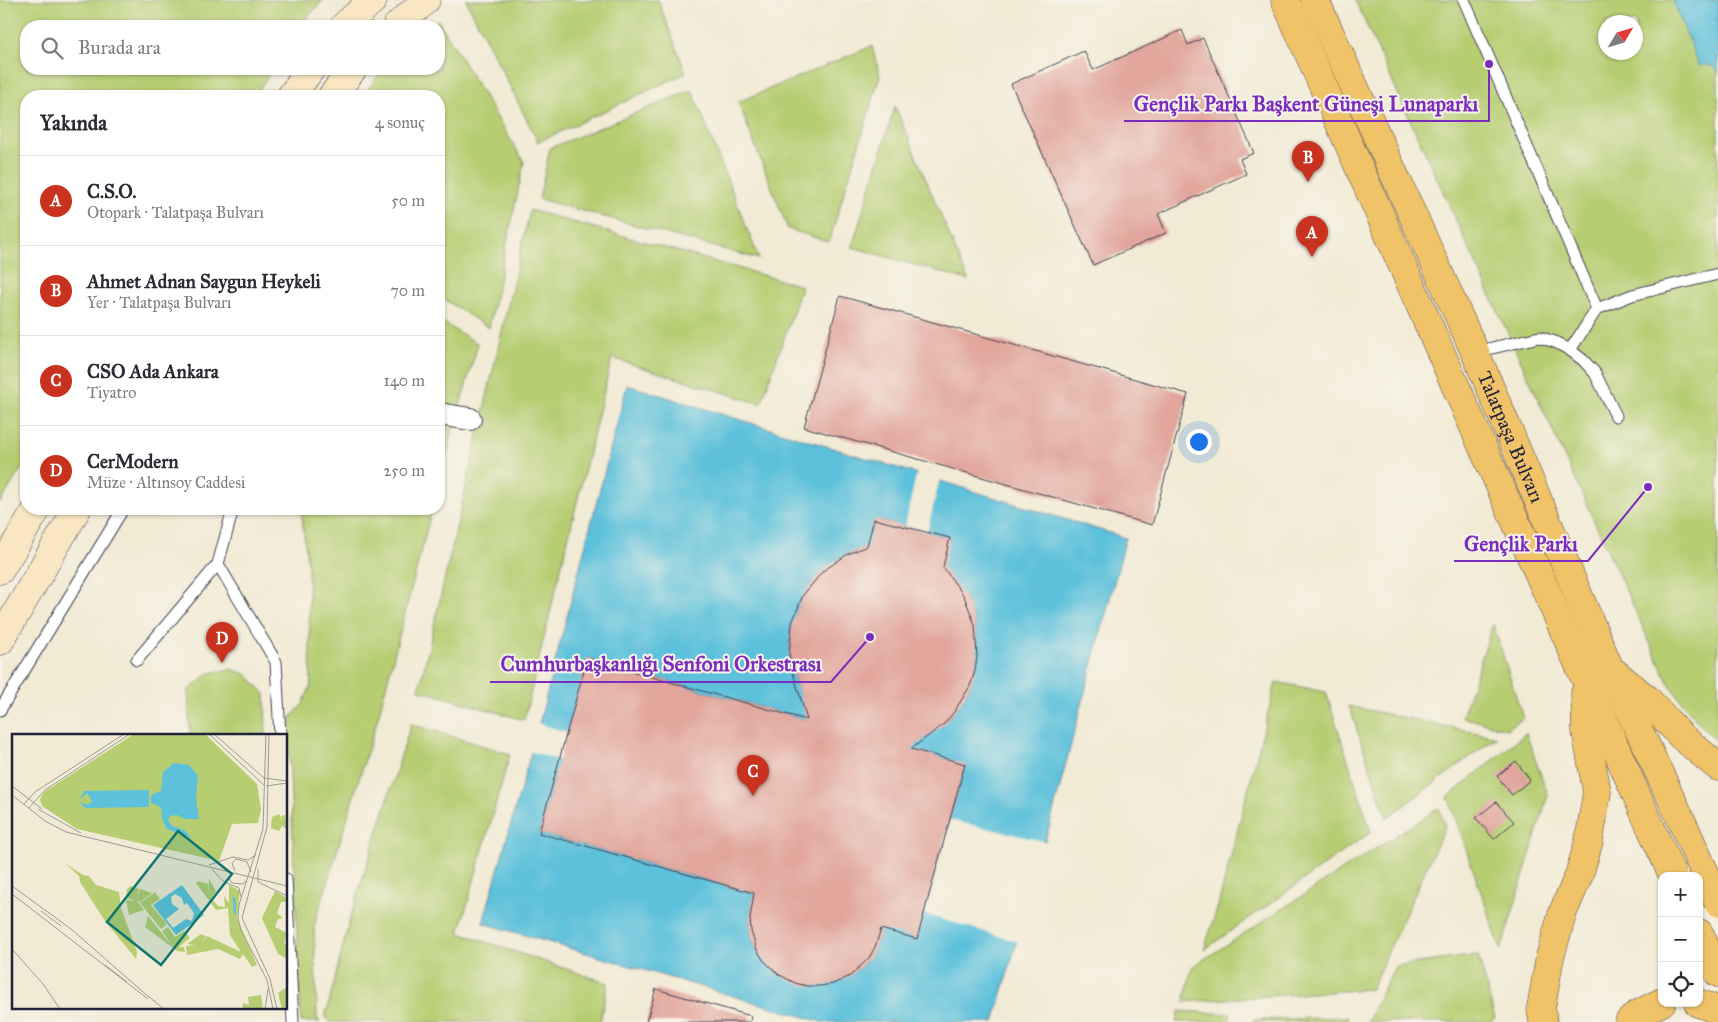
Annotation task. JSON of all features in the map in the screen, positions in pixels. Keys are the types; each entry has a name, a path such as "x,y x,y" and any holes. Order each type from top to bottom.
{"main road":[{"name":"Talatpaşa Bulvarı","path":"1286,0 1671,872"},
{"name":"Talatpaşa Bulvarı","path":"1315,0 1475,352 1610,669 1718,902"},
{"path":"1610,669 1647,698 1681,736 1718,767"},
{"path":"1543,1022 1541,1008 1550,957 1563,912 1579,875 1590,841 1597,792 1586,731 1584,678"},
{"path":"1703,941 1718,973"},
{"path":"1629,1022 1636,1015 1658,1003"},
{"path":"1703,1005 1718,1010"}],"street":[{"path":"351,20 373,0"},
{"path":"404,20 426,0"},
{"path":"295,90 307,75"},
{"path":"336,90 348,75"},
{"path":"445,415 470,418"},
{"path":"0,570 33,515"},
{"path":"0,641 74,515"}],"lane":[{"path":"1464,0 1597,309"},
{"path":"1570,350 1597,309 1632,295 1718,274"},
{"path":"1475,352 1539,337 1555,342 1583,360 1595,373 1616,416"},
{"path":"0,710 119,515"},
{"path":"137,660 218,564 231,515"},
{"path":"218,564 276,662 280,734"},
{"path":"288,920 293,1022"}],"green space":[{"path":"0,0 323,0 305,20 20,20 20,75 268,75 259,90 20,90 20,471 0,503"},
{"path":"466,0 658,0 686,73 538,142"},
{"path":"1355,0 1718,0 1718,743 1678,697 1667,680"},
{"path":"445,32 524,162 489,328 445,300 445,90 367,90 379,75 445,75"},
{"path":"872,46 880,76 829,242 788,229 738,102"},
{"path":"692,90 759,259 539,199 550,148"},
{"path":"895,106 968,280 852,247"},
{"path":"530,210 802,286 761,404 612,358 524,720 419,690"},
{"path":"445,324 478,344 459,409 445,406"},
{"path":"445,425 454,426 445,461"},
{"path":"302,515 430,515 378,717 314,926 317,1018 320,1022 301,1022 288,730 292,716 303,704 311,685 308,570"},
{"path":"1493,624 1523,718 1507,729 1462,717"},
{"path":"231,669 246,674 265,694 266,734 190,734 188,691 209,673"},
{"path":"1276,682 1326,692 1371,832 1204,950 1218,906"},
{"path":"1349,706 1497,737 1387,818"},
{"path":"411,724 510,754 459,933 608,983 600,1022 330,1022 325,1018 349,922"},
{"path":"1526,733 1548,795 1501,950 1448,797"},
{"path":"1439,808 1445,827 1371,989 1184,1002 1192,967"},
{"path":"1478,955 1495,1018 1489,1022 1367,1022 1395,966"},
{"path":"1179,1011 1231,1014 1229,1022 1176,1022"},
{"path":"1348,1017 1346,1022 1253,1022 1253,1020"}],"water":[{"path":"1673,0 1718,0 1718,72 1710,65 1699,66"},
{"path":"627,385 1126,538 1049,827 994,1022 822,1022 483,923 539,724","holes":["874,519 950,538 935,562 959,588 972,614 976,630 976,663 966,695 957,709 936,729 901,747 965,765 954,805 880,929 869,958 849,976 824,983 798,981 775,970 758,951 750,926 756,894 539,833 588,659 826,725 803,700 793,676 790,655 791,634 795,614 815,578 831,564 849,553 864,548 890,545 869,539"]}],"pier":[{"path":"917,471 940,478 927,532 905,526"},
{"path":"537,723 569,733 562,761 529,751"},
{"path":"950,820 1047,842 1019,942 924,914"}],"building":[{"path":"1182,30 1188,45 1203,38 1254,153 1240,159 1246,174 1158,214 1166,233 1093,265 1011,84 1084,51 1093,70"},
{"path":"840,296 1188,394 1152,525 804,427"},
{"path":"874,519 950,538 943,567 964,596 975,625 977,656 975,671 970,686 954,712 944,724 911,749 965,764 917,939 881,929 869,958 850,976 833,984 807,986 795,983 778,974 764,961 757,950 751,931 750,919 754,893 539,833 587,659 807,720 789,654 792,623 803,595 823,571 848,554 867,546"},
{"path":"1516,761 1530,780 1512,795 1497,776"},
{"path":"1496,802 1514,822 1494,839 1476,818"},
{"path":"656,989 751,1016 750,1022 646,1022"}],"place":[{"name":"Gençlik Parkı Başkent Güneşi Lunaparkı","path":"1489,64"},
{"name":"Ahmet Adnan Saygun Heykeli","path":"1308,182"},
{"name":"C.S.O.","path":"1312,257"},
{"name":"Gençlik Parkı","path":"1648,487"},
{"name":"Cumhurbaşkanlığı Senfoni Orkestrası","path":"870,637"},
{"name":"CerModern","path":"222,663"},
{"name":"CSO Ada Ankara","path":"753,796"}]}
